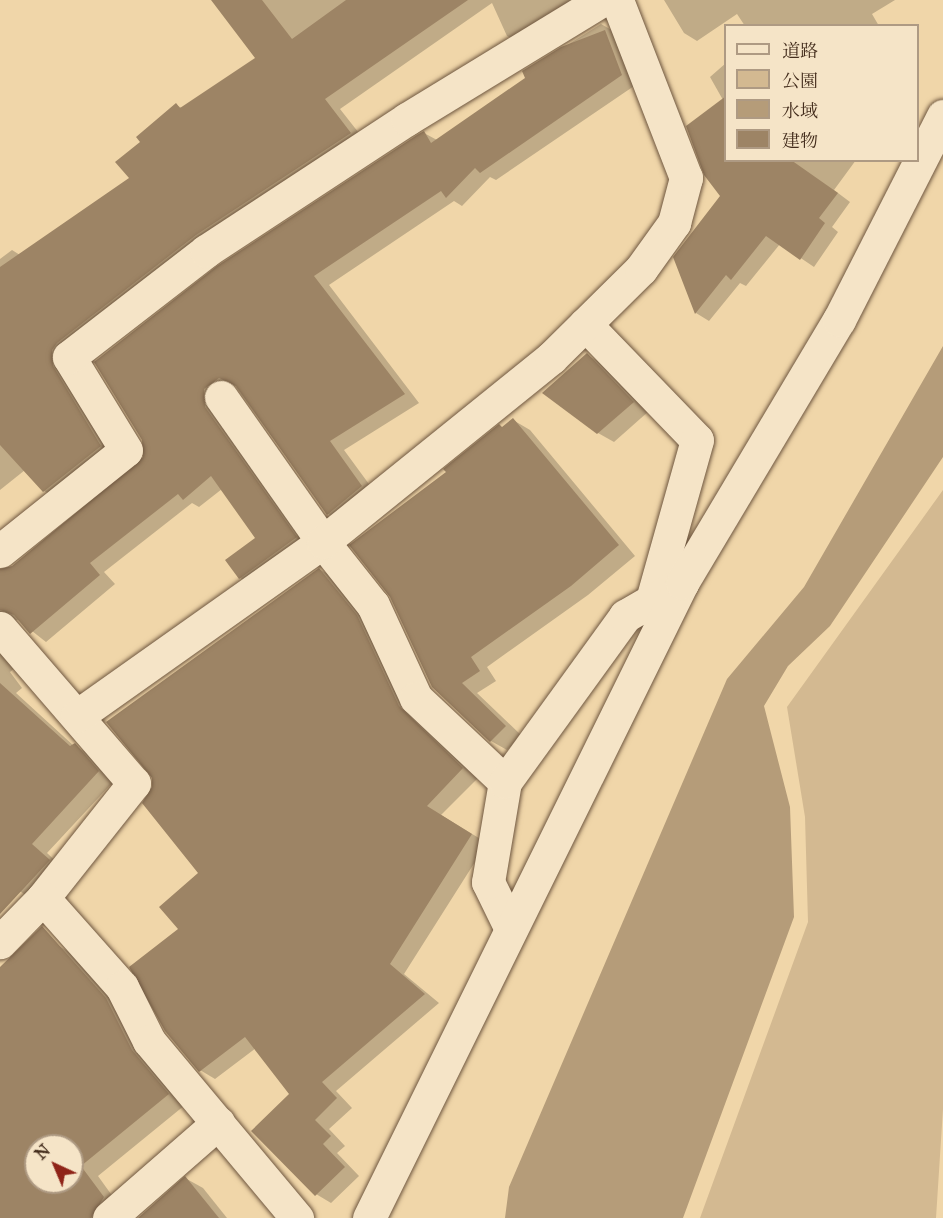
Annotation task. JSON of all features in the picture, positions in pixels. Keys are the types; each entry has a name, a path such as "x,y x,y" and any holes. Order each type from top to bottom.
{"street":[{"path":"0,551 126,450 69,357 206,251 407,119 602,0"},
{"path":"77,716 323,542 551,358 641,269 674,223 686,178 617,0"},
{"path":"369,1218 510,927 682,583 839,320 943,116"},
{"path":"585,324 697,440 652,600"},
{"path":"221,397 323,542 373,605 416,698 505,782"},
{"path":"510,927 488,882 505,782 625,616 682,583"},
{"path":"0,628 134,783 43,898 0,942"},
{"path":"43,898 122,987 149,1041 297,1218"},
{"path":"109,1218 218,1123"}],"green space":[{"path":"943,490 943,1109 936,1218 700,1218 808,922 805,817 787,707"}],"water":[{"path":"943,346 943,457 830,626 788,666 764,706 790,807 794,917 683,1218 505,1218 509,1187 727,679 804,587"}],"building":[{"path":"211,0 262,0 292,39 346,0 468,0 325,99 351,133 196,235 57,343 52,350 53,366 101,446 43,492 0,445 0,267 129,178 115,162 140,142 136,137 176,103 180,108 255,58"},
{"path":"605,30 622,75 480,173 475,168 446,198 441,191 314,276 405,394 330,441 362,486 327,515 236,386 219,378 204,389 205,407 297,537 239,579 225,560 255,538 211,476 183,500 178,494 90,563 100,575 30,634 14,615 0,610 0,569 12,566 143,457 142,440 94,362 217,266 417,135 424,131 431,143 525,78 522,71 561,47"},
{"path":"724,98 724,162 794,162 838,193 819,218 825,223 800,260 766,236 731,280 726,275 695,314 673,257 720,196 704,175 686,126"},
{"path":"587,353 634,402 597,434 542,393"},
{"path":"513,418 619,545 571,586 471,657 480,671 462,683 506,726 490,742 432,687 390,597 349,545 446,472 443,469 499,424 502,427"},
{"path":"319,568 357,615 399,706 463,768 427,806 472,834 390,964 425,994 322,1082 337,1098 315,1120 331,1136 323,1144 345,1167 315,1196 251,1131 289,1094 245,1037 199,1072 165,1031 129,967 178,929 159,907 198,873 142,803 152,787 152,778 106,722"},
{"path":"0,683 70,746 75,743 99,771 32,844 50,860 0,914"},
{"path":"42,926 106,998 132,1050 169,1094 84,1164 84,1134 24,1134 24,1194 84,1194 84,1170 104,1197 91,1218 0,1218 0,967"},
{"path":"185,1176 219,1218 138,1218"}]}
